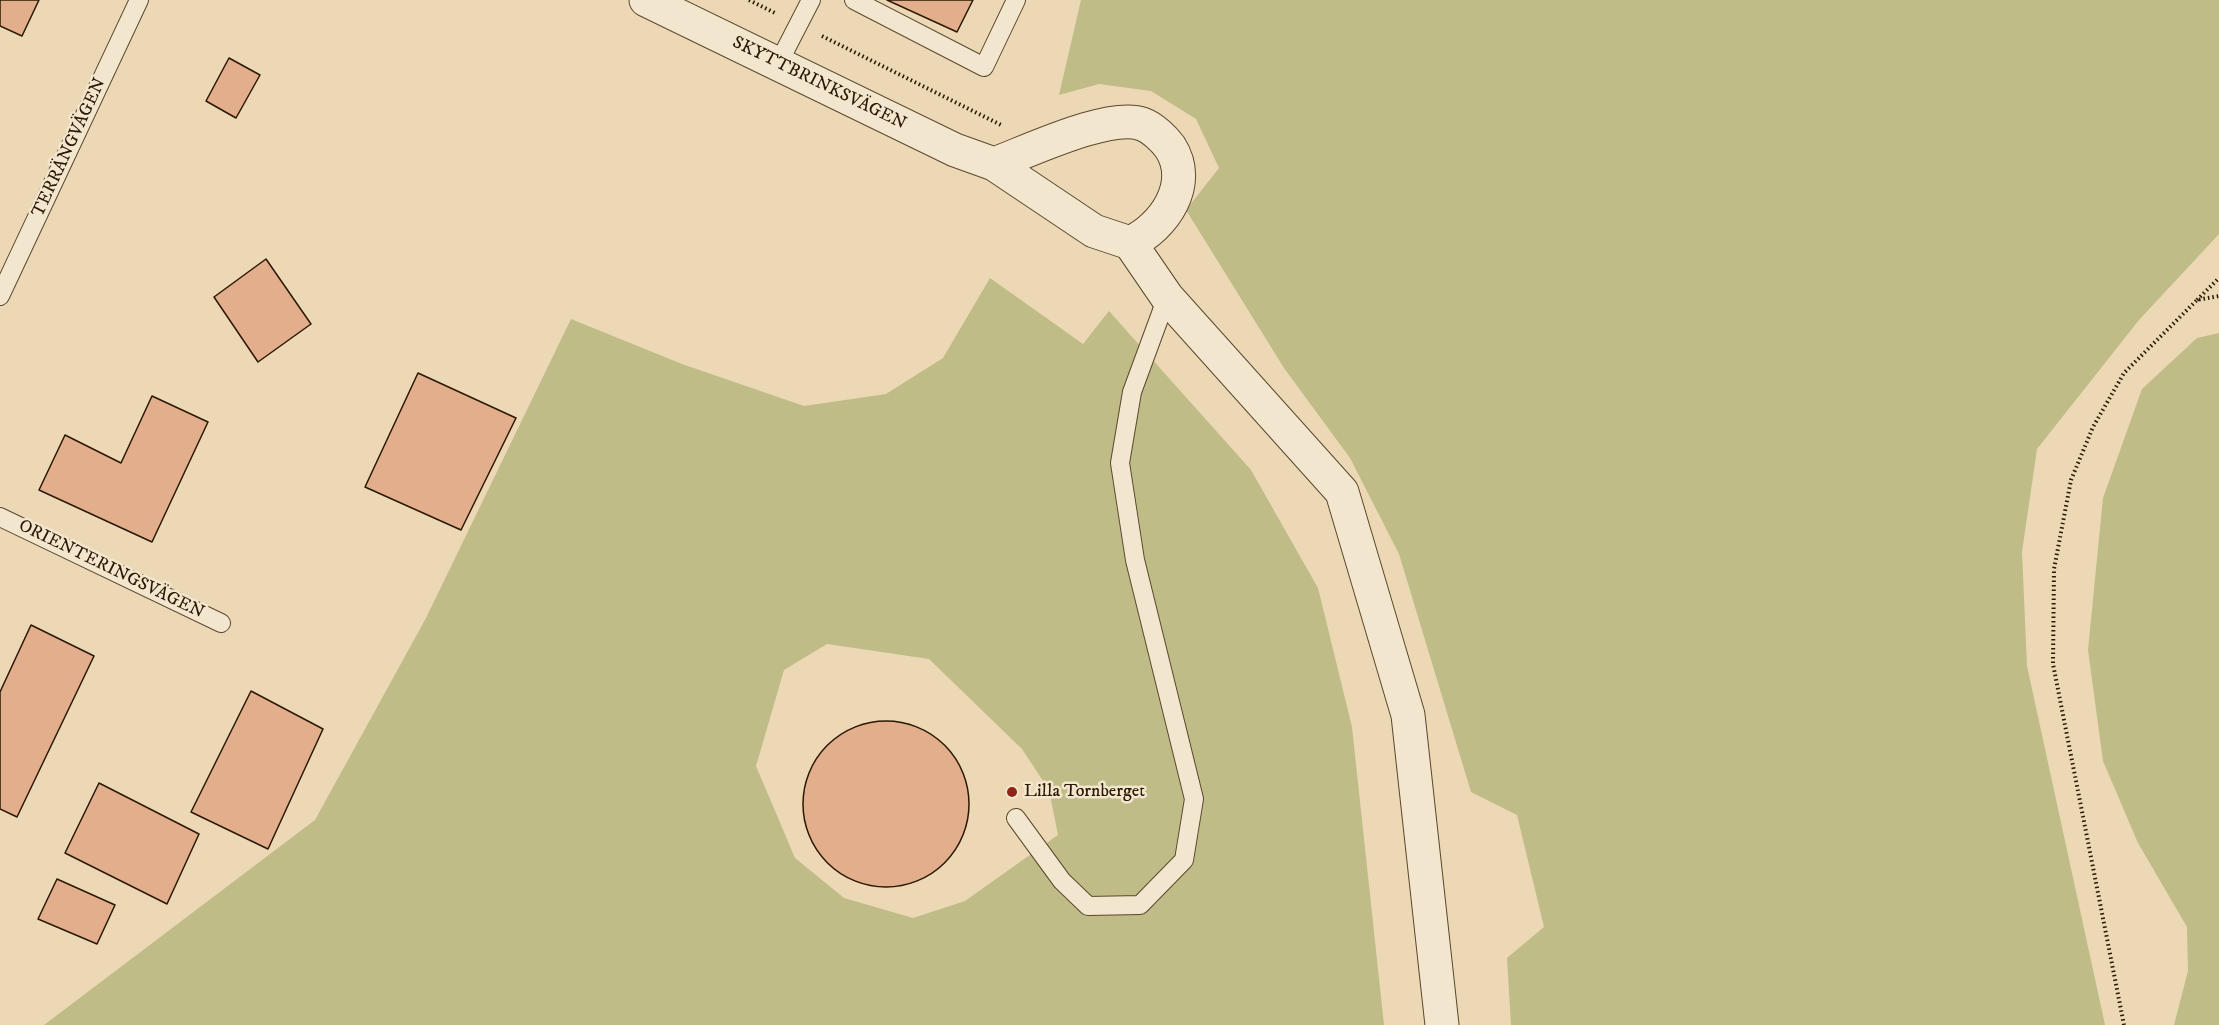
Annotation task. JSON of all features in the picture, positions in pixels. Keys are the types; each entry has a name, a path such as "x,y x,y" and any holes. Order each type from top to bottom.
{"street":[{"name":"SKYTTBRINKSVÄGEN","path":"646,0 955,150 993,164 1094,231 1130,243"},
{"path":"993,164 1108,122 1142,123 1164,139 1175,155 1181,180 1169,210 1149,235 1130,243 1167,297 1342,492 1408,715 1442,1025"}],"lane":[{"name":"TERRÄNGVÄGEN","path":"0,296 139,0"},
{"path":"778,64 812,0"},
{"path":"854,0 984,67 1016,0"},
{"path":"1016,818 1062,881 1088,906 1140,905 1184,860 1194,799 1135,560 1120,464 1132,392 1167,297"},
{"name":"ORIENTERINGSVÄGEN","path":"0,517 221,623"}],"path":[{"path":"749,0 1042,146"},
{"path":"2124,1025 2054,663 2054,569 2071,480 2093,427 2124,373 2219,278"},
{"path":"2197,300 2219,296"}],"shaded area":[{"path":"1081,0 2219,0 2219,234 2139,320 2037,449 2022,552 2027,666 2105,1025 1511,1025 1507,958 1544,927 1517,815 1471,792 1399,554 1350,458 1284,368 1186,210 1219,168 1196,119 1151,91 1099,84 1059,95"},
{"path":"990,278 1083,344 1109,311 1251,470 1318,588 1352,727 1384,1025 44,1025 315,820 426,618 571,319 682,364 804,406 886,394 943,358","holes":["827,644 929,659 1022,749 1049,790 1058,835 965,901 913,918 844,898 795,858 756,766 784,670"]},
{"path":"2219,333 2219,1025 2174,1025 2188,971 2187,927 2138,843 2103,761 2088,650 2103,498 2142,389 2197,338"}],"building":[{"path":"0,0 39,0 22,36 0,26"},
{"path":"887,0 973,0 957,32"},
{"path":"229,58 260,75 236,118 206,101"},
{"path":"266,259 311,324 258,362 214,297"},
{"path":"418,373 516,418 461,530 365,487"},
{"path":"152,396 208,422 152,542 39,490 65,435 121,463"},
{"path":"31,625 94,656 17,817 0,809 0,692"},
{"path":"251,691 323,729 268,849 191,812"},
{"path":"886,721 902,722 918,727 945,745 963,772 968,788 968,820 963,836 945,863 918,881 902,886 886,887 870,886 854,881 827,863 809,836 804,820 803,804 804,788 809,772 827,745 854,727 870,722"},
{"path":"99,783 199,834 167,904 65,853"},
{"path":"57,879 115,905 97,944 38,919"}],"place":[{"name":"Lilla Tornberget","path":"1012,792"}]}
